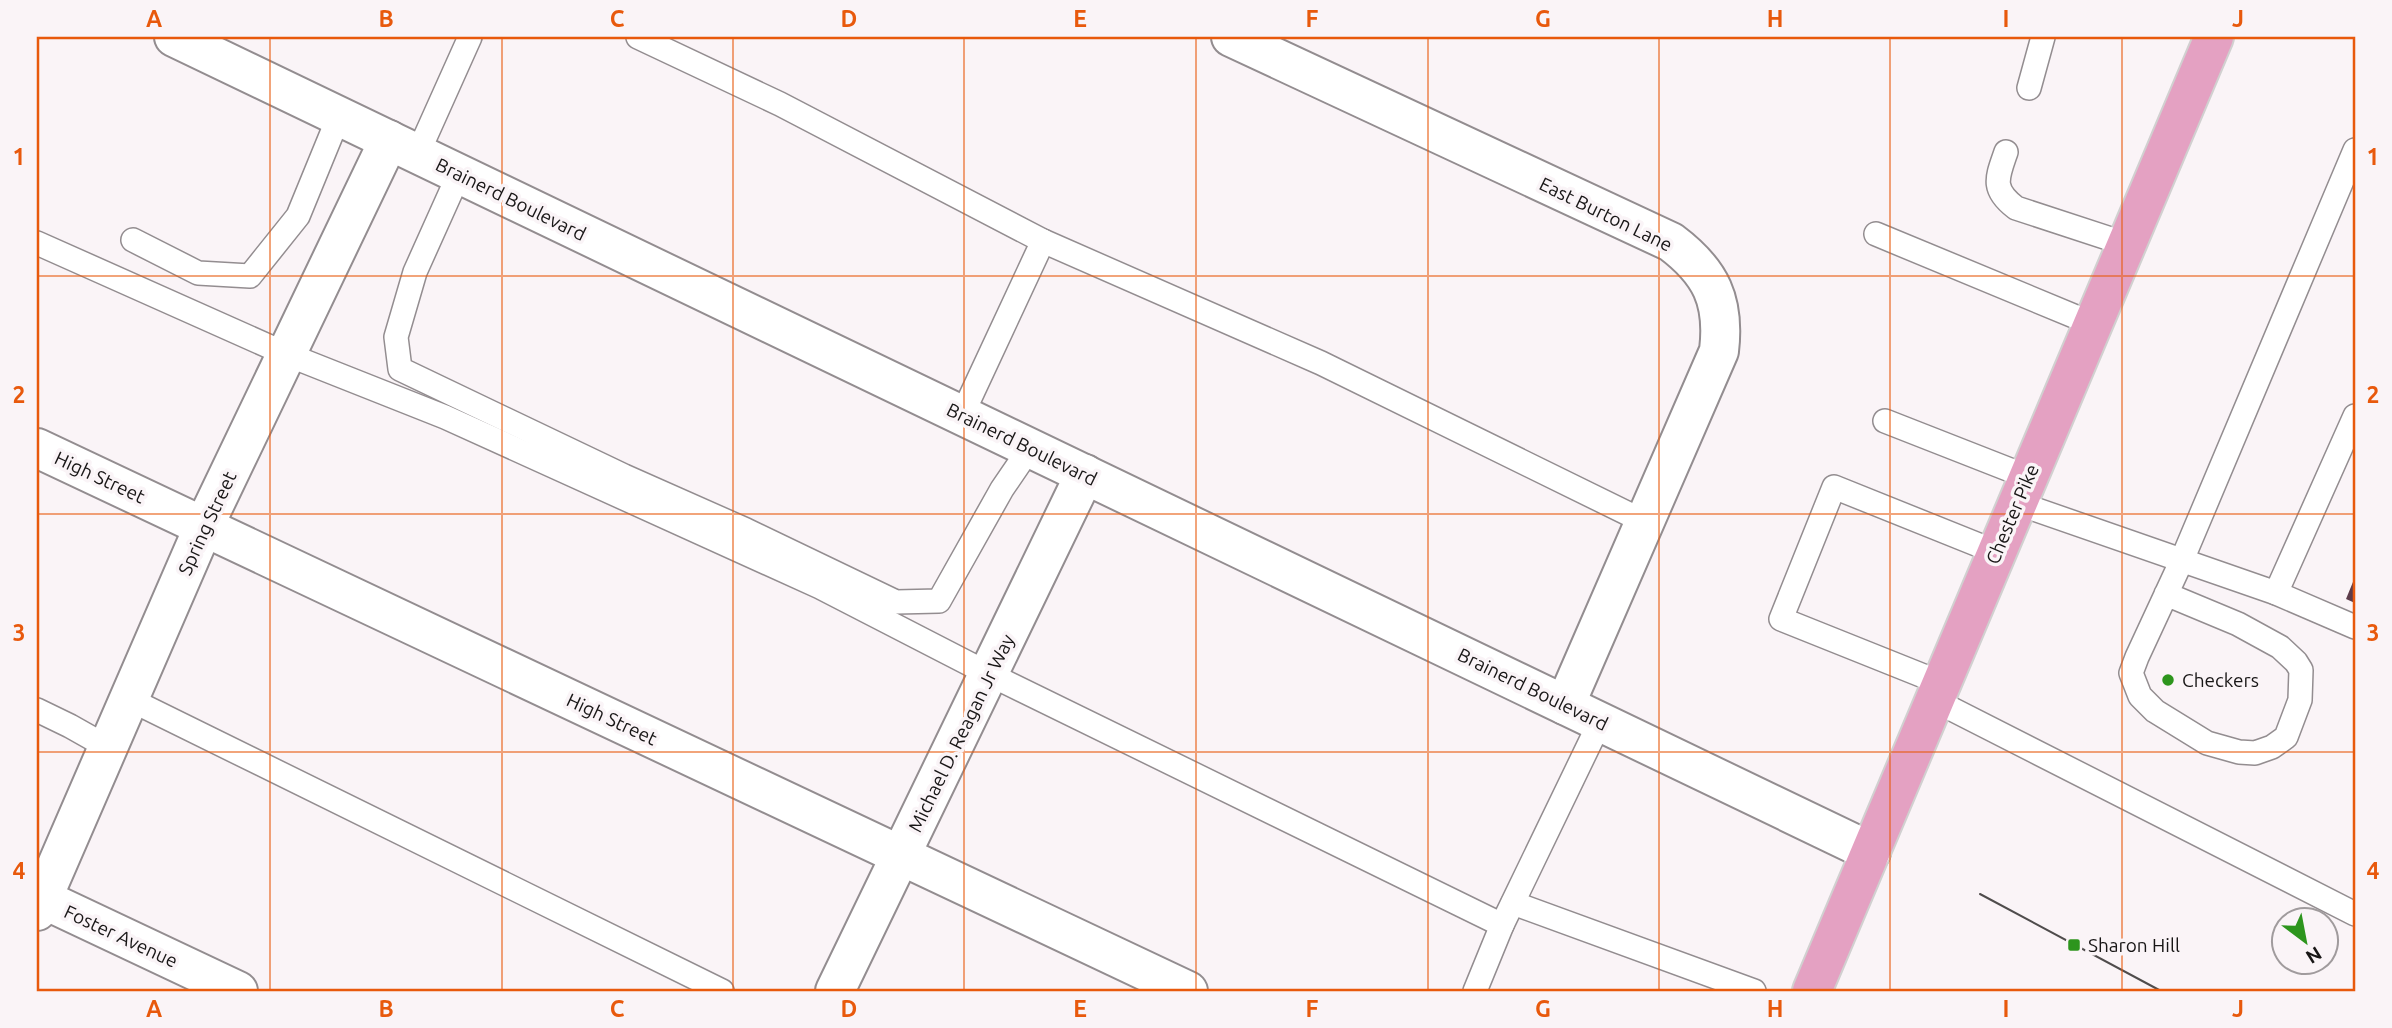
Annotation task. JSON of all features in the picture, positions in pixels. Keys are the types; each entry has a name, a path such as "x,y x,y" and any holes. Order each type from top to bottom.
{"main road":[{"name":"Chester Pike","path":"1812,991 2214,37"}],"street":[{"name":"Brainerd Boulevard","path":"174,37 1871,852"},
{"name":"East Burton Lane","path":"1231,37 1671,242 1702,270 1713,289 1720,311 1719,351 1565,705"},
{"name":"Spring Street","path":"40,905 204,526 286,354 403,147"},
{"name":"High Street","path":"37,447 1188,991"},
{"name":"Michael D. Reagan Jr Way","path":"835,991 1085,474"},
{"name":"Foster Avenue","path":"40,905 238,991"}],"lane":[{"path":"403,147 470,37"},
{"path":"638,37 780,104 1043,241 1321,363 1645,522"},
{"path":"2029,88 2043,37"},
{"path":"133,240 198,272 250,276 298,216 339,116"},
{"path":"2166,594 2238,624 2280,647 2296,662 2301,670 2300,700 2286,737 2272,747 2255,753 2239,752 2207,743 2155,710 2140,696 2131,673 2166,594 2182,560 2355,150"},
{"path":"2006,152 1997,177 1998,189 2004,200 2016,208 2126,244"},
{"path":"459,173 415,272 396,337 400,369 443,390 624,476 747,530 895,602 939,601 1002,489 1030,448"},
{"path":"1876,234 2093,324"},
{"path":"962,415 1043,241"},
{"path":"37,243 286,354 445,416 820,587 989,674 1502,925"},
{"path":"2276,593 2355,416"},
{"path":"1885,421 2023,490 2182,560 2276,593 2355,627"},
{"path":"1996,552 1834,487 1781,619 1938,692 2355,914"},
{"path":"129,699 722,991"},
{"path":"37,710 109,748"},
{"path":"1475,991 1502,925 1601,722"},
{"path":"1513,903 1754,991"}],"building":[{"path":"2355,577 2355,603 2346,599"}],"tram line":[{"path":"1980,894 2161,991"}],"place":[{"name":"Checkers","path":"2168,680"},
{"name":"Sharon Hill","path":"2074,945"}]}
